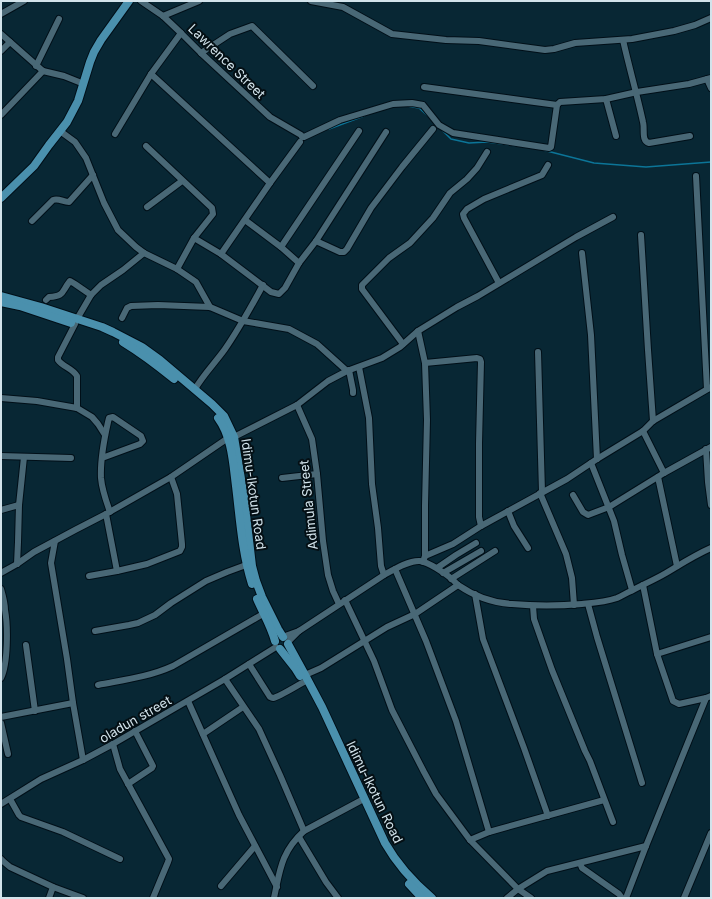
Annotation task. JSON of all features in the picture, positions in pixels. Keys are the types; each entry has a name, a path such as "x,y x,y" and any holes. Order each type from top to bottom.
{"main road":[{"path":"1,192 30,163 69,109 92,47 123,1"},
{"path":"1,198 34,166 73,111 78,101 94,52 129,1"},
{"name":"Idimu-Ikotun Road","path":"1,296 34,304 119,340 156,364 209,408 219,420 231,438 246,565 254,591 263,614 273,633 277,646 304,678"},
{"name":"Idimu-Ikotun Road","path":"1,302 113,332 142,346 195,389 224,416 231,438 244,497 252,566 262,597 278,630 286,640 304,678 322,707 387,847 408,876 432,898"},
{"path":"279,637 286,640 284,649 277,646 279,637"},
{"path":"304,678 379,844 396,870 422,898"}],"street":[{"path":"1,14 24,1"},
{"name":"Lawrence Street","path":"141,1 163,16 200,53 270,117 302,137 340,120 393,104 412,103 422,105 439,125 453,134 550,148 557,105"},
{"path":"163,16 199,1"},
{"path":"311,1 343,7 392,34 446,40 479,41 545,50 576,43 632,40 674,31 695,25 711,18"},
{"path":"36,66 59,19"},
{"path":"200,53 230,34 252,26 312,86"},
{"path":"115,134 151,74 181,33"},
{"path":"1,34 43,71 64,76 79,82"},
{"path":"623,40 631,75 637,92 644,125 644,139 646,142 650,143 690,136"},
{"path":"1,52 10,42"},
{"path":"1,115 43,71"},
{"path":"151,74 270,183"},
{"path":"424,87 557,105 559,102 606,99 637,92 689,84 709,78 711,88"},
{"path":"606,99 616,136"},
{"path":"316,240 340,252 344,252 371,208 433,129"},
{"path":"60,131 75,142 86,158 104,203 118,230 144,254 177,269 196,282 210,306"},
{"path":"281,247 359,131"},
{"path":"194,238 221,254 271,292 279,294 285,288 299,263 316,240 386,132"},
{"path":"221,254 300,142"},
{"path":"146,146 212,208 213,211 213,214 194,238 177,269"},
{"path":"403,344 362,289 362,285 390,258 410,243 433,218 450,192 467,179 477,168 487,152"},
{"path":"499,282 463,214 467,209 484,199 542,174 548,165"},
{"path":"32,221 53,200 57,199 69,202 93,175"},
{"path":"286,640 384,575 415,561 424,559 453,544 481,526 567,479 643,431 653,421 709,388 696,176"},
{"path":"147,207 182,181"},
{"path":"1,573 34,552 108,513 171,477 231,438 297,405 328,382 348,370 382,358 400,347 418,331 457,307 613,216"},
{"path":"245,220 281,247 299,263"},
{"path":"641,235 653,421"},
{"path":"582,252 591,335 597,459"},
{"path":"77,408 77,376 74,372 60,363 58,357 91,295 101,285 144,254"},
{"path":"46,300 49,297 58,297 61,295 70,281 91,295"},
{"path":"195,389 244,321 263,285"},
{"path":"122,318 127,308 131,306 210,306 244,321 289,329 318,344 348,370 354,390 353,393"},
{"path":"418,331 425,363 427,420 424,559"},
{"path":"538,352 541,493 566,554 572,578 574,605"},
{"path":"425,363 476,358 480,359 479,517 481,526"},
{"path":"359,367 369,418 372,484 381,566 384,575"},
{"path":"1,398 37,401 77,408 92,417 105,435"},
{"name":"Adimula Street","path":"297,405 312,439 328,575 333,592 339,604"},
{"path":"102,458 140,444 142,441 142,436 113,417 110,418 105,435 102,458 101,479 117,571"},
{"path":"643,431 661,475 677,566"},
{"path":"572,495 583,512 588,515 609,507 709,448 711,505"},
{"path":"1,456 71,458"},
{"path":"17,564 19,505 24,456"},
{"path":"591,463 614,521 632,590"},
{"path":"282,478 317,474"},
{"path":"89,576 146,564 180,551 182,544 178,494 171,477"},
{"path":"1,510 19,505"},
{"path":"508,511 514,526 528,548"},
{"path":"55,541 51,563 73,703 84,760"},
{"path":"436,568 476,543"},
{"path":"424,559 451,578 458,585 489,600 503,604 533,606 574,605 588,604 617,598 711,548"},
{"path":"443,573 481,551"},
{"path":"451,578 495,551"},
{"path":"95,631 138,623 155,615 170,603 206,581 246,565"},
{"path":"395,569 426,641 456,722 489,832"},
{"path":"249,664 270,697 274,698 286,692 304,678 387,627 414,614 458,585"},
{"path":"643,585 657,654 673,701 679,704 708,697"},
{"path":"1,589 6,615 4,641 5,659 1,678"},
{"path":"475,594 483,639 548,816"},
{"path":"345,600 379,672 392,710 439,798 470,840 518,889 531,898"},
{"path":"588,604 642,783"},
{"path":"533,606 534,618 552,670 590,761 613,822"},
{"path":"98,685 154,674 164,670 263,614"},
{"path":"657,654 711,637"},
{"path":"26,645 35,711"},
{"name":"oladun street","path":"1,804 41,779 84,760 113,744 225,679 277,646"},
{"path":"225,679 259,729 304,831"},
{"path":"626,898 708,697"},
{"path":"188,701 239,814 276,887"},
{"path":"1,717 73,703"},
{"path":"203,734 244,707"},
{"path":"1,723 8,754"},
{"path":"128,784 153,766 135,731"},
{"path":"113,744 119,765 128,784 169,859 153,898"},
{"path":"10,799 22,818 63,832 120,859"},
{"path":"470,840 489,832 604,800"},
{"path":"274,898 282,861 289,848 304,831 360,802"},
{"path":"684,898 711,832"},
{"path":"299,837 326,882 338,898"},
{"path":"220,886 256,846"},
{"path":"507,898 518,889 547,871 646,846"},
{"path":"1,870 2,861"},
{"path":"2,861 10,867 53,887 83,898"},
{"path":"580,863 582,868 619,894 622,898"},
{"path":"49,898 53,887"}],"waterway":[{"path":"407,106 419,108 429,117"},
{"path":"329,129 364,116"},
{"path":"442,130 451,139 469,143 487,142 517,146"},
{"path":"543,150 594,163 646,167 711,162"}]}
